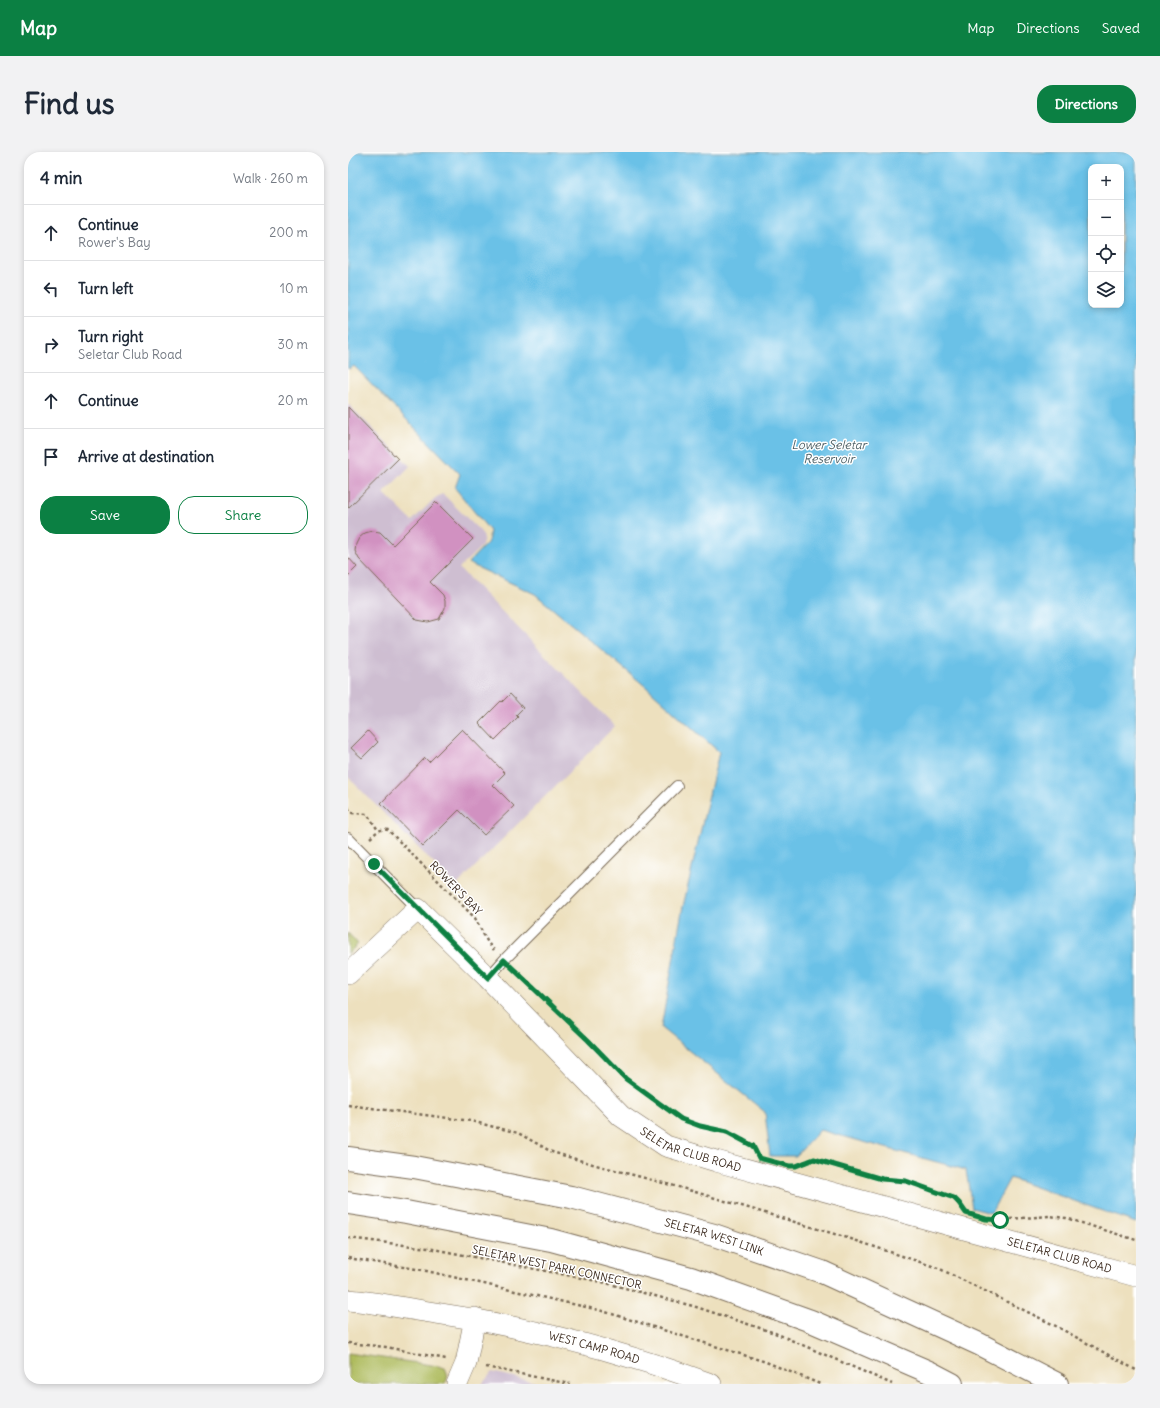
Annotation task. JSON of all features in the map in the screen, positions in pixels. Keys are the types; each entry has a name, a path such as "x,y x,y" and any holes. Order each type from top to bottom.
{"main road":[{"name":"SELETAR WEST LINK","path":"348,1158 414,1167 571,1196 714,1235 822,1272 979,1344 1057,1384"},
{"path":"348,1203 406,1212 551,1240 691,1278 811,1321 929,1372 952,1384"}],"street":[{"path":"348,974 418,909"},
{"name":"SELETAR CLUB ROAD","path":"418,909 488,978 621,1116 666,1146 1136,1276"},
{"name":"WEST CAMP ROAD","path":"348,1300 476,1318 562,1338 670,1369 711,1384"},
{"path":"457,1384 466,1363 476,1318"}],"lane":[{"path":"488,978 504,960 677,786"},
{"path":"348,838 418,909"}],"path":[{"path":"348,808 352,813 367,814 378,830 359,850"},
{"name":"ROWER'S BAY","path":"378,830 388,830 467,909 475,918 488,943 626,1079 681,1119 700,1126 727,1132 753,1146 756,1152"},
{"path":"348,1104 471,1121 518,1133 552,1152 697,1192 851,1239 938,1268 1054,1325 1136,1370"},
{"path":"802,1164 814,1159 882,1179 906,1181 954,1198 963,1208"},
{"path":"1007,1219 1049,1216 1066,1218 1136,1240"},
{"name":"SELETAR WEST PARK CONNECTOR","path":"348,1238 428,1248 594,1280 693,1306 775,1333 892,1384"},
{"path":"348,1258 422,1270 599,1310 766,1362 820,1384"}],"shaded area":[{"path":"348,404 410,466 384,493 412,521 435,498 442,494 481,532 484,537 482,546 459,568 615,726 456,886 348,777"},
{"path":"492,1372 543,1384 482,1384"}],"green space":[{"path":"348,933 358,944 348,954"},
{"path":"348,1353 445,1368 447,1374 446,1382 444,1384 348,1384"}],"water":[{"name":"Lower Seletar Reservoir","path":"348,152 1136,152 1136,1223 1010,1178 991,1213 972,1208 966,1170 820,1130 796,1156 770,1156 765,1112 661,1028 682,911 719,752 651,691 535,594 468,563 488,542 490,531 455,488 460,474 354,366 348,369"}],"building":[{"path":"348,407 398,459 348,508"},
{"path":"436,502 473,539 430,582 443,595 445,608 439,619 428,622 417,620 359,559 355,551 359,538 365,533 372,531 380,532 393,545"},
{"path":"348,557 357,567 348,576"},
{"path":"510,694 523,708 516,715 518,717 495,740 479,723"},
{"path":"462,729 505,773 493,785 514,806 484,835 459,810 423,846 381,803 425,758 429,762"},
{"path":"368,731 378,742 362,758 351,748"}],"route":[{"path":"374,864 488,978 504,960 588,1040 626,1079 681,1119 700,1126 727,1132 753,1146 759,1158 789,1166 796,1166 814,1159 882,1179 906,1181 954,1198 966,1213 986,1219 1000,1220"}]}
